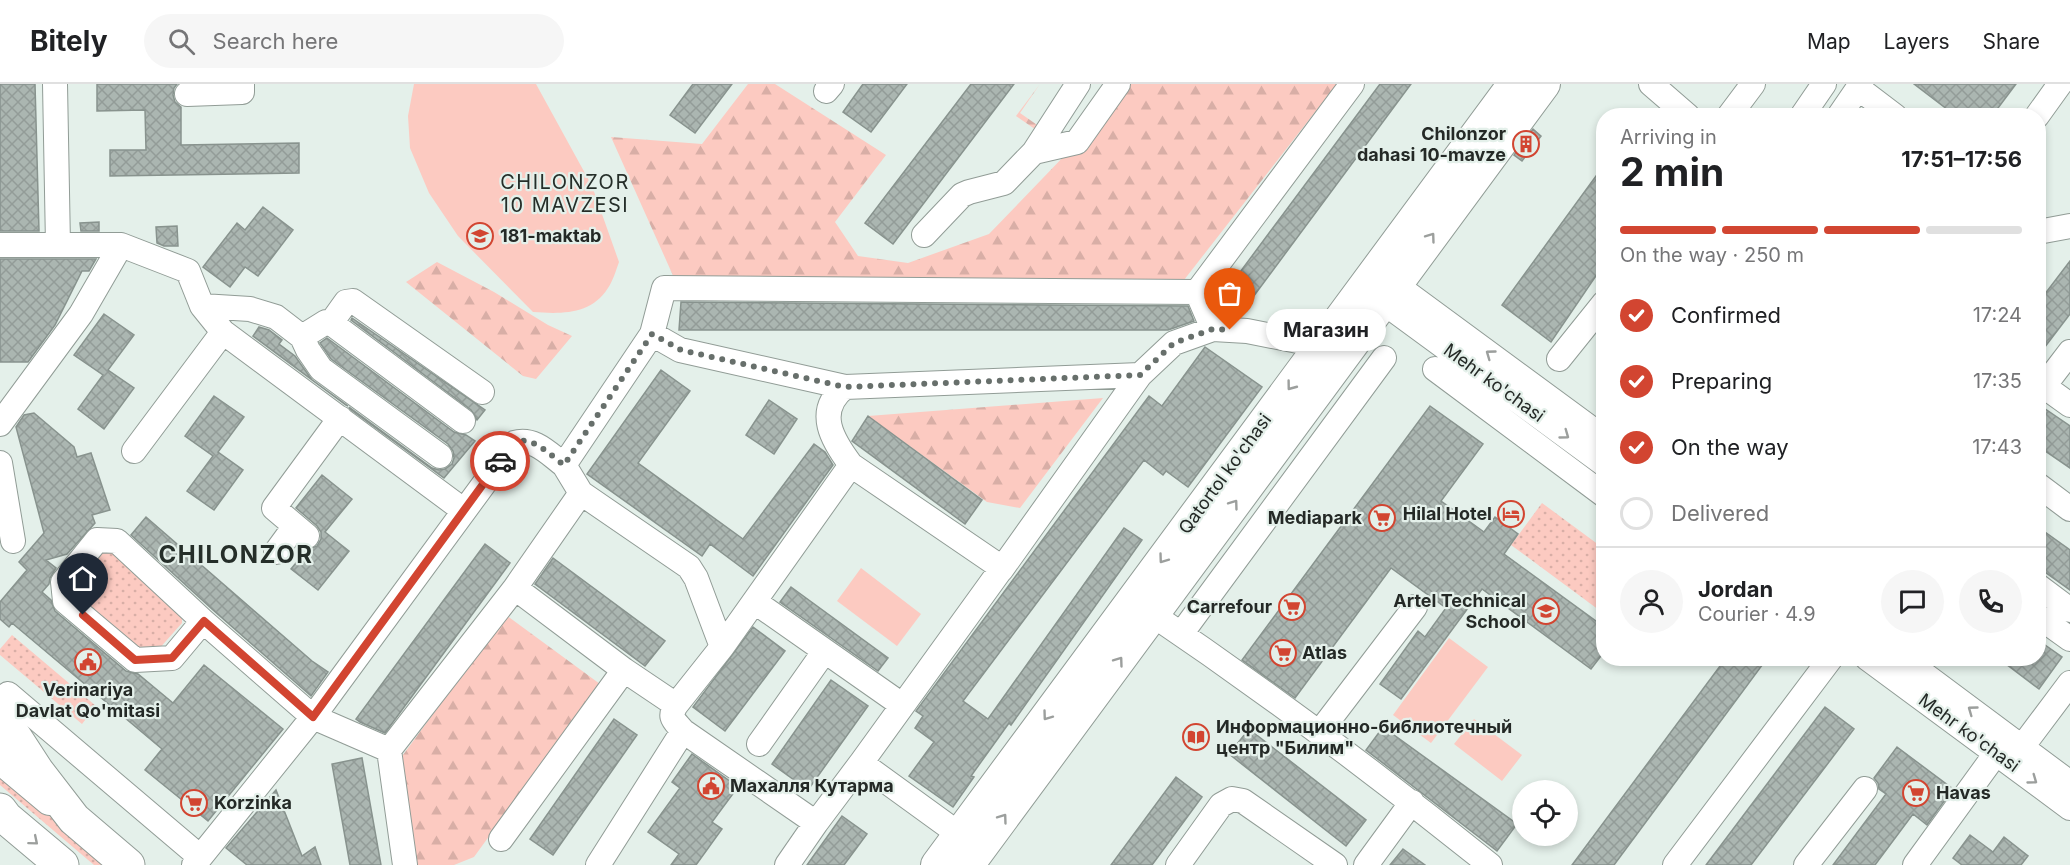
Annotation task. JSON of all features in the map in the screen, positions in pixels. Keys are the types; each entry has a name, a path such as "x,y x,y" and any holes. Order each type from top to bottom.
{"highway":[{"path":"4,704 37,771 74,819 128,865"},
{"path":"2,816 62,865"}],"main road":[{"name":"Qatortol ko'chasi","path":"1142,608 1324,341 1380,286 1514,84"},
{"name":"Qatortol ko'chasi","path":"937,865 969,850 1142,608 1380,286 1544,84"},
{"path":"0,757 74,819"}],"street":[{"path":"56,84 58,245"},
{"path":"187,94 242,92 242,84"},
{"path":"924,235 962,195 1004,183 1034,152 1078,84"},
{"path":"1034,152 1077,142 1118,84"},
{"path":"1197,292 1352,84"},
{"path":"1651,84 1679,108"},
{"path":"1737,108 1753,84"},
{"path":"1808,108 1824,84"},
{"path":"2043,108 2060,84"},
{"path":"1844,108 1859,86 1885,108"},
{"path":"2046,230 2070,226"},
{"path":"0,245 121,245 188,271 202,306 223,332 463,510"},
{"path":"0,424 81,314 121,245"},
{"name":"Mehr ko'chasi","path":"1380,286 1596,433"},
{"name":"Mehr ko'chasi","path":"1380,286 1596,458"},
{"path":"564,465 652,334 664,288 1197,292"},
{"path":"1197,292 1213,329"},
{"path":"332,323 346,302 353,301 482,392"},
{"path":"202,306 250,309 276,317 302,337 321,369 440,456"},
{"path":"1559,359 1596,313"},
{"path":"302,337 326,322 332,323 463,421"},
{"path":"787,865 1140,375 1174,343 1213,329 1247,331 1298,341 1324,341"},
{"path":"134,451 223,332"},
{"path":"652,334 681,350 845,387 1140,375"},
{"path":"2046,378 2070,352"},
{"path":"1180,634 1384,358"},
{"path":"1435,369 1596,489"},
{"path":"845,387 832,401 829,422 836,445 851,465 1001,566 1001,570"},
{"path":"2046,388 2070,405"},
{"path":"276,552 301,531 274,508 340,418"},
{"path":"4,704 197,861 313,717 514,443 525,440 535,444 564,465 581,493 689,567 696,578 722,648"},
{"path":"0,463 13,541"},
{"path":"816,823 683,731 671,713 722,648 851,465"},
{"path":"2046,491 2070,509"},
{"path":"405,865 389,750 515,588 581,493"},
{"path":"204,621 172,658 135,660 65,601 63,582 97,540 117,541 313,717 389,750"},
{"path":"515,588 624,670 676,705"},
{"path":"2046,592 2070,610"},
{"path":"755,602 902,705"},
{"path":"1319,733 1415,607"},
{"path":"1142,608 1319,733 1412,802 1490,865"},
{"path":"2046,622 2070,639"},
{"path":"759,744 824,652"},
{"path":"1675,865 1819,666"},
{"name":"Mehr ko'chasi","path":"1879,666 2009,750 2070,783"},
{"name":"Mehr ko'chasi","path":"1911,666 2009,750 2070,808"},
{"path":"501,839 624,670"},
{"path":"1919,864 2009,750 2070,683"},
{"path":"598,865 683,731"},
{"path":"861,763 969,850"},
{"path":"1806,865 1865,789"},
{"path":"1178,865 1221,805 1232,799 1243,801 1335,865"},
{"path":"1366,865 1412,802"}],"green space":[{"path":"414,84 536,84 592,186 619,262 608,288 601,297 575,311 533,312 458,236 429,193 410,148 408,116"},
{"path":"748,84 775,84 886,155 835,222 858,256 908,263 989,234 1068,152 1016,116 1040,84 1020,113 1076,152 1129,84 1337,84 1184,280 675,280 611,137 702,144"},
{"path":"437,262 494,292 548,325 572,336 536,379 523,376 406,282"},
{"path":"1103,398 1020,508 987,502 868,416"},
{"path":"1542,503 1596,543 1596,608 1511,545"},
{"path":"99,549 113,549 182,609 182,623 158,650 132,652 69,597 71,582"},
{"path":"861,568 921,614 897,646 837,601"},
{"path":"506,615 600,684 474,857 454,865 416,865 400,759"},
{"path":"12,635 96,706 82,724 0,655 0,649"},
{"path":"1449,638 1488,667 1431,743 1393,715"},
{"path":"1474,719 1522,755 1502,781 1454,744"},
{"path":"0,769 111,865 94,865 0,785"}],"building":[{"path":"0,84 35,84 39,231 0,231"},
{"path":"97,84 177,84 173,95 175,102 181,107 181,145 299,143 299,173 110,176 110,150 146,150 145,110 97,111"},
{"path":"693,84 732,84 695,133 670,115"},
{"path":"863,84 907,84 871,132 843,112"},
{"path":"971,84 1014,84 893,244 865,223"},
{"path":"1380,84 1411,84 1239,316 1227,316 1217,303"},
{"path":"1914,84 2016,84 1998,108 1946,108"},
{"name":"Chilonzor dahasi 10-mavze","path":"1533,129 1541,136 1522,161 1514,155"},
{"path":"1596,176 1596,276 1551,342 1502,305"},
{"path":"263,207 293,230 258,276 245,267 230,287 203,267 237,223 245,230"},
{"path":"99,222 99,231 81,231 80,223"},
{"path":"177,226 178,246 164,246 157,243 156,227"},
{"path":"0,259 96,259 89,271 82,271 55,325 28,362 0,362"},
{"path":"2070,261 2070,314 2046,346 2046,292"},
{"path":"681,302 1188,306 1194,321 1168,330 679,330"},
{"path":"104,314 134,335 108,370 134,388 104,429 78,409 103,375 74,355"},
{"path":"352,318 485,410 477,420 471,410 351,320"},
{"path":"259,327 269,330 282,340 279,344 295,356 312,380 253,336"},
{"path":"327,338 454,432 466,435 475,441 444,478 350,409 349,407 432,468 445,469 452,464 453,451 448,444 331,359 320,343"},
{"path":"1205,347 1262,387 1188,487 1166,471 1163,475 1144,460 963,701 988,719 1124,528 1142,540 1011,725 1009,723 971,776 974,777 953,807 909,776 934,742 915,728 923,716 916,711 1149,396 1162,406"},
{"path":"661,370 690,391 638,463 743,539 814,444 825,452 833,465 753,576 710,544 702,556 587,474"},
{"path":"214,396 244,417 218,452 243,470 214,510 187,491 213,456 185,436"},
{"path":"769,400 797,419 774,454 746,435"},
{"path":"1430,406 1483,444 1441,501 1484,532 1495,517 1518,534 1504,554 1596,621 1596,662 1591,669 1482,589 1401,699 1380,684 1418,631 1425,637 1446,608 1391,568 1295,698 1242,660"},
{"path":"2046,410 2070,426 2070,468 2046,452"},
{"path":"34,413 74,447 77,457 91,453 110,510 92,515 95,523 67,554 46,560 56,568 49,584 42,592 51,600 55,611 126,671 138,674 173,703 204,665 283,729 208,821 145,770 162,749 12,623 9,627 0,619 0,602 27,570 19,562 44,533 16,427 24,415"},
{"path":"868,416 982,500 965,524 852,441"},
{"path":"322,475 352,499 325,532 349,551 318,590 291,569 307,550 317,546 321,539 321,532 317,526 296,508"},
{"path":"146,517 312,661 328,672 311,696 131,535"},
{"path":"2046,533 2070,550 2070,590 2046,573"},
{"path":"485,544 510,563 385,733 360,722 356,719"},
{"path":"553,558 665,641 645,666 535,584"},
{"path":"791,587 888,658 878,671 780,602"},
{"path":"753,627 785,651 725,731 693,707"},
{"path":"2046,646 2062,657 2039,689 2009,666 2046,666"},
{"path":"1720,666 1762,666 1614,865 1572,865"},
{"path":"831,680 868,706 808,790 772,764"},
{"path":"1825,707 1854,729 1751,865 1706,865"},
{"path":"614,719 637,735 553,855 530,839"},
{"path":"1383,727 1512,820 1512,831 1497,851 1366,750"},
{"path":"1249,729 1366,820 1346,846 1229,754"},
{"path":"1897,747 1953,789 1927,825 1913,814 1875,865 1833,865 1886,794 1879,789 1874,778"},
{"path":"692,754 738,787 712,822 722,829 696,865 671,865 679,854 648,832 680,788 672,782"},
{"path":"362,758 381,865 350,865 332,764"},
{"path":"1176,777 1202,797 1152,865 1111,865"},
{"path":"276,790 302,856 315,847 321,865 247,865 226,848"},
{"path":"842,816 867,834 844,865 807,865"},
{"path":"1970,835 1993,852 2004,837 2028,856 2021,865 1962,865 1953,858"},
{"path":"1403,849 1425,865 1390,865"}],"way so far":[{"path":"500,461 514,443 525,440 535,444 564,465 652,334 681,350 845,387 1140,375 1174,343 1213,329 1230,330"}],"place":[{"name":"Chilonzor dahasi 10-mavze","path":"1526,144"},
{"name":"181-maktab","path":"480,236"},
{"name":"Магазин","path":"1230,330"},
{"name":"Hilal Hotel","path":"1511,514"},
{"name":"Mediapark","path":"1382,518"},
{"name":"Carrefour","path":"1292,607"},
{"name":"Artel Technical School","path":"1546,611"},
{"name":"Atlas","path":"1283,653"},
{"name":"Verinariya Davlat Qo'mitasi","path":"88,662"},
{"name":"Информационно-библиотечный центр \"Билим\"","path":"1196,737"},
{"name":"Махалля Кутарма","path":"711,786"},
{"name":"Havas","path":"1916,793"},
{"name":"Korzinka","path":"194,803"}],"district":[{"name":"CHILONZOR 10 MAVZESI","path":"565,194"},
{"name":"CHILONZOR","path":"236,555"}],"route":[{"path":"83,615 135,660 172,658 204,621 313,717 500,461"}]}
